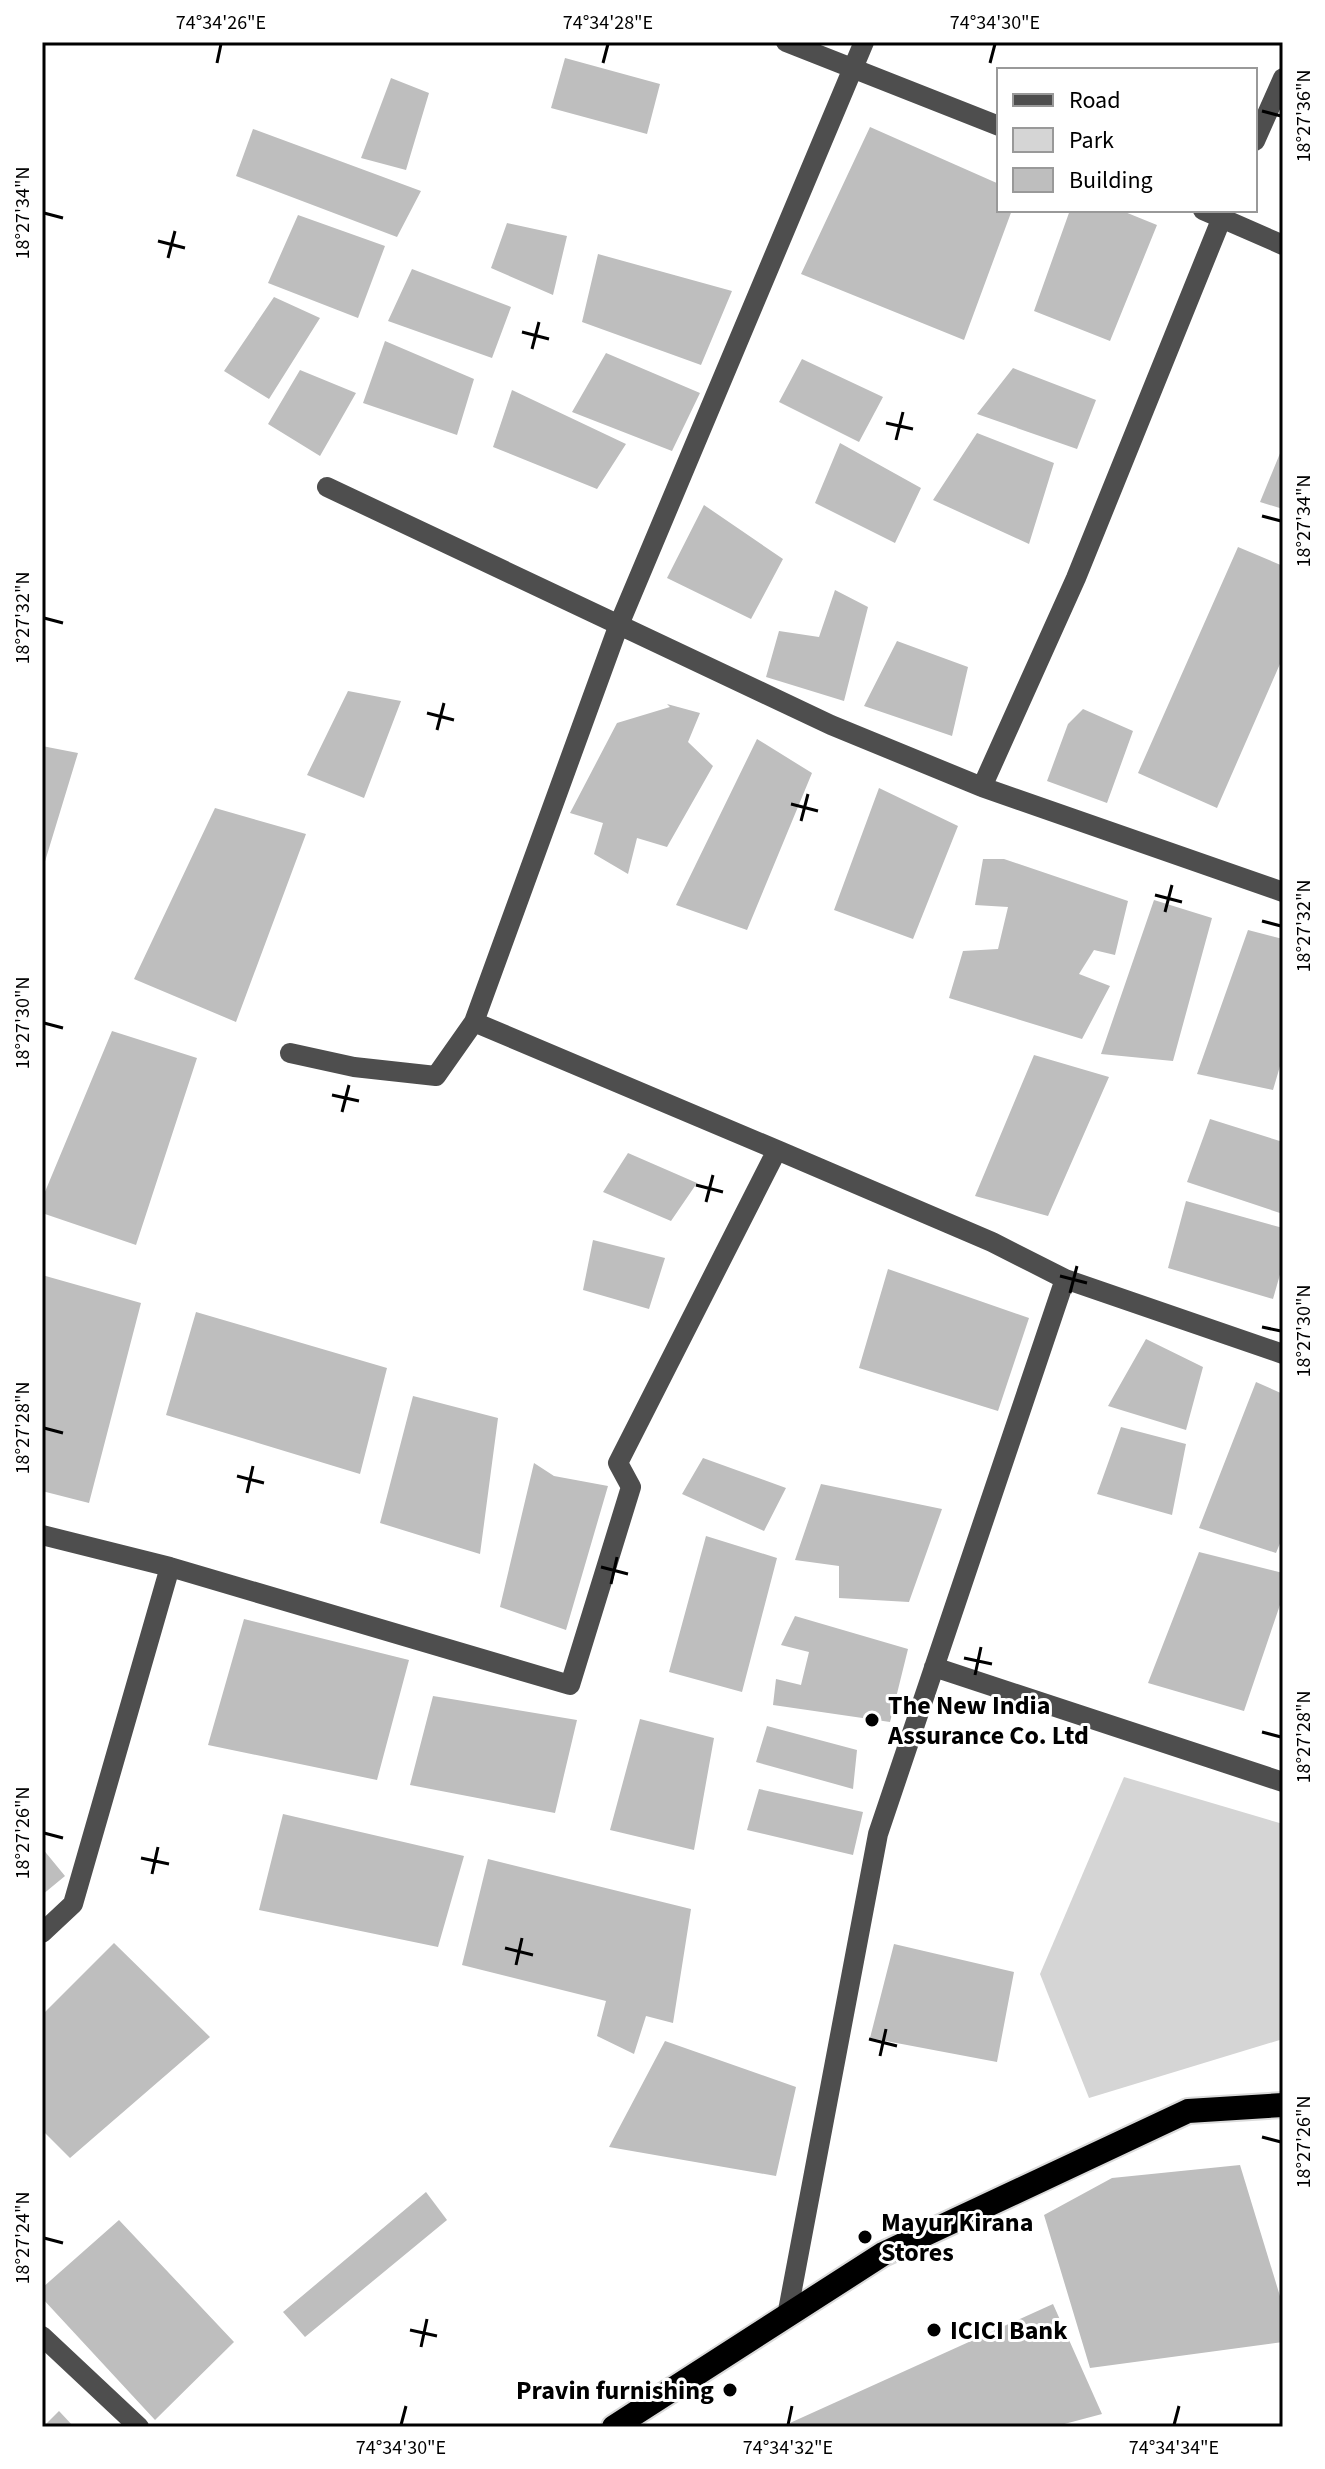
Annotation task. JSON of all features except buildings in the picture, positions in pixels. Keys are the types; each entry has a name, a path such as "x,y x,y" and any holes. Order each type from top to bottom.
{"highway":[{"path":"614,2427 883,2254 1188,2111 1283,2105"}],"street":[{"path":"786,42 997,125"},
{"path":"290,1053 354,1067 436,1076 474,1022 618,627 864,42"},
{"path":"1257,136 1283,78"},
{"path":"982,787 1076,578 1216,213 1283,245"},
{"path":"327,487 831,725 982,787 1283,892"},
{"path":"474,1022 992,1242 1065,1279 1283,1354"},
{"path":"42,1535 170,1567 570,1685 631,1487 618,1463 777,1150"},
{"path":"787,2316 878,1834 1065,1279"},
{"path":"42,1933 73,1904 170,1567"},
{"path":"934,1667 1283,1782"},
{"path":"42,2336 139,2427"}],"green space":[{"path":"1124,1777 1283,1824 1283,2039 1089,2098 1040,1974"}],"place":[{"name":"The New India Assurance Co. Ltd","path":"872,1720"},
{"name":"Mayur Kirana Stores","path":"865,2237"},
{"name":"ICICI Bank","path":"934,2330"},
{"name":"Pravin furnishing","path":"730,2390"}]}
